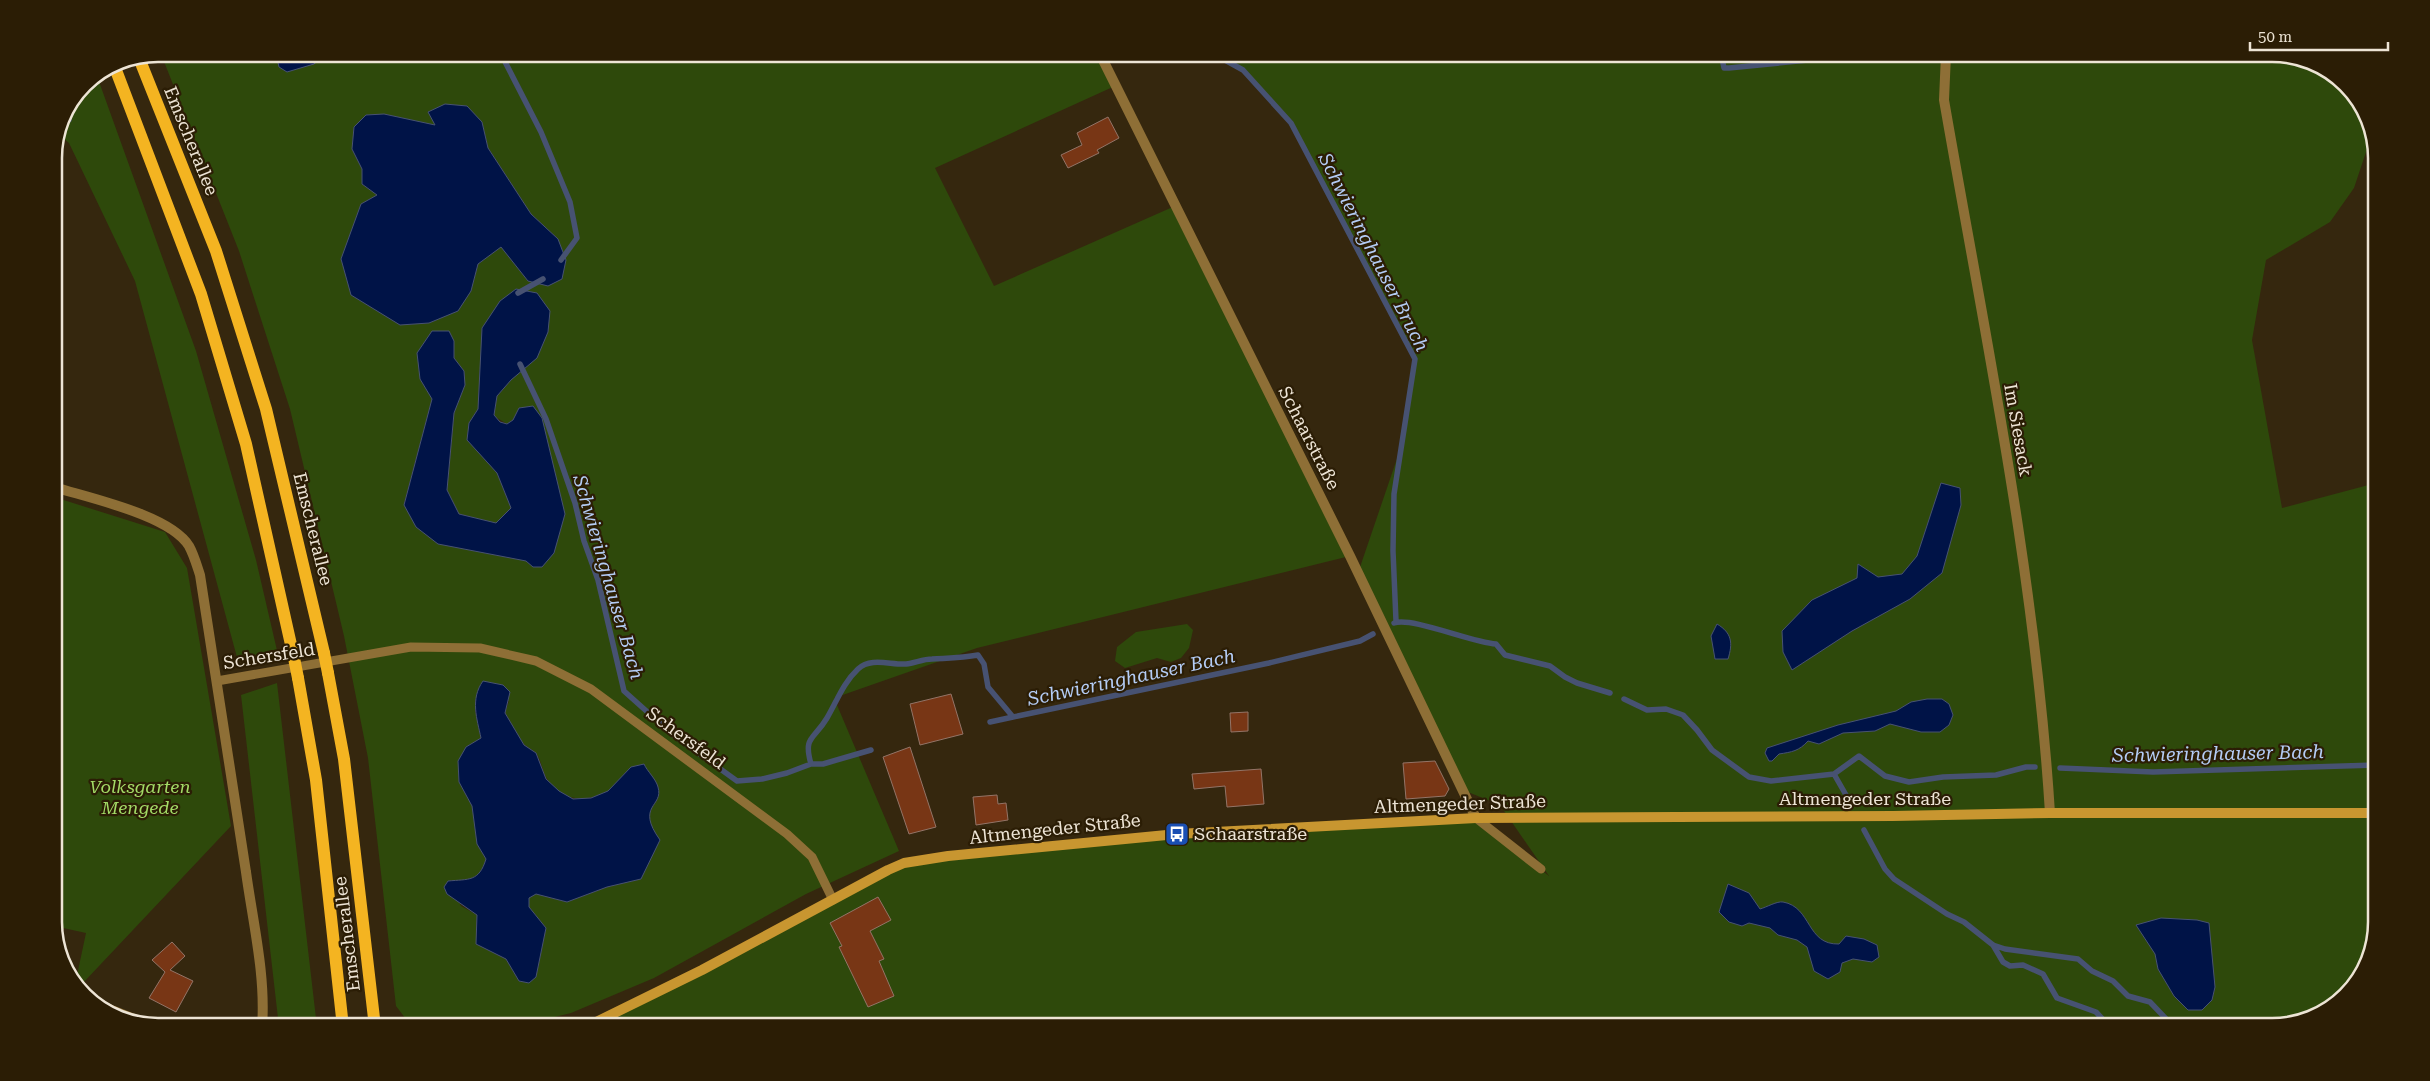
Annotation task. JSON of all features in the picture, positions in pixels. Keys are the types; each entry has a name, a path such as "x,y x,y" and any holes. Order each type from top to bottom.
{"main road":[{"name":"Emscherallee","path":"141,64 216,251 266,409 324,653 344,759 374,1018"},
{"name":"Emscherallee","path":"117,72 204,303 246,444 294,658 316,780 342,1018"}],"street":[{"name":"Im Siesack","path":"1946,62 1944,100 2030,607 2050,812"},
{"name":"Schaarstraße","path":"1104,63 1350,556 1476,818"},
{"name":"Schersfeld","path":"63,491 148,517 172,529 189,546 200,575 259,962 264,1003 263,1018"},
{"name":"Altmengeder Straße","path":"604,1018 702,970 904,863 948,856 1177,834 1476,818 1893,816 2050,812 2368,813"}],"lane":[{"name":"Schersfeld","path":"217,681 410,647 480,648 536,661 591,689 787,834 812,858 833,900"},
{"name":"Schaarstraße","path":"1476,818 1541,869"}],"green space":[{"path":"1229,62 2272,62 2297,66 2320,75 2330,82 2348,100 2358,116 2366,139 2367,150 2354,188 2330,222 2266,260 2252,340 2282,508 2367,485 2368,923 2366,942 2358,965 2344,986 2335,995 2314,1009 2284,1018 603,1018 904,863 1177,834 1476,818 1549,876 1500,805 1463,790 1358,573 1403,441 1415,359 1291,123 1243,70"},
{"path":"165,63 1104,63 1115,86 935,168 994,286 1175,206 1350,556 977,648 834,698 899,851 806,894 654,978 571,1013 551,1018 405,1018 396,1006 368,758 344,636 290,409 239,251","holes":["429,112 482,122 488,148 531,214 558,239 528,281 501,246 478,264 471,291 429,323 400,324 351,295 356,218 361,204 377,195 362,184 362,169 352,149 354,127 384,114 436,126","482,328 511,380 497,396 494,416 507,424 513,420 519,408 558,535 554,553 533,567 526,561 404,504 432,399 454,341 454,358 464,371 465,385 454,413 447,490 459,514 496,523 511,508 497,473 467,440 469,423 478,409","509,701 505,713 524,744 537,755 551,785 557,791 573,798 589,798 611,789 629,770 642,765 658,787 657,800 649,811 650,826 641,879 607,887 567,902 536,894 528,898 529,907 546,928 536,977 519,981 506,959 476,944 477,915 461,906 448,881 476,876 486,859 477,843 472,806 459,782 466,747 481,738 475,710"]},
{"path":"99,83 196,351 256,560 279,659 238,661 135,281 69,143 65,139 75,110 86,95"},
{"name":"Volksgarten Mengede","path":"63,500 165,532 187,568 231,826 83,982 77,973 86,933 63,928"},
{"path":"1187,624 1193,630 1189,648 1181,658 1171,662 1157,658 1125,668 1115,661 1117,647 1136,632"},
{"path":"277,683 316,1018 278,1018 241,695"}],"shaded area":[{"path":"278,63 315,63 287,72 279,67"},
{"path":"445,104 467,106 482,122 488,148 531,214 558,239 566,260 562,279 548,286 528,281 501,247 478,264 471,291 458,311 429,323 400,325 351,295 341,259 361,204 377,195 362,184 362,169 352,149 354,127 366,115 384,114 435,125 428,112"},
{"path":"516,289 537,293 550,311 548,332 537,358 511,380 497,396 494,415 500,422 507,424 513,420 519,408 533,406 542,418 565,514 554,553 542,567 533,567 526,561 438,544 416,527 404,505 432,399 420,379 417,353 432,331 449,331 454,341 454,358 464,371 465,385 454,413 447,490 459,514 496,523 511,508 497,473 467,440 469,423 478,409 482,328 500,301"},
{"path":"1941,483 1960,488 1961,505 1942,573 1910,599 1852,631 1792,670 1783,652 1782,631 1812,600 1857,578 1858,564 1878,577 1902,574 1917,556"},
{"path":"1717,624 1726,631 1730,639 1728,659 1715,659 1711,636"},
{"path":"483,681 503,685 510,692 505,713 524,745 536,753 546,779 559,791 573,799 591,798 608,791 631,767 644,764 658,787 659,794 650,813 650,820 660,840 641,879 607,887 567,902 536,894 529,898 529,907 546,928 536,977 529,983 519,981 506,959 476,944 477,915 447,894 444,887 448,881 476,876 486,859 477,844 472,806 459,782 458,761 466,747 481,738 476,716 476,702 479,688"},
{"path":"1942,699 1949,704 1953,715 1949,725 1940,732 1921,732 1890,724 1875,731 1843,733 1819,744 1808,741 1802,747 1788,753 1779,754 1772,761 1769,761 1765,753 1767,748 1838,725 1896,711 1911,702"},
{"path":"1728,884 1749,893 1760,909 1781,902 1792,905 1805,918 1820,939 1828,943 1839,944 1846,936 1864,939 1877,945 1879,957 1872,962 1853,959 1842,963 1840,972 1828,979 1814,971 1807,947 1797,940 1778,935 1770,928 1749,923 1742,926 1729,922 1719,912"},
{"path":"2161,918 2197,920 2209,923 2215,987 2212,1000 2202,1010 2188,1010 2174,996 2158,969 2155,954 2136,925"}],"building":[{"path":"1108,117 1119,138 1097,150 1099,153 1068,168 1061,155 1082,145 1077,133"},
{"path":"951,694 963,734 920,745 910,704"},
{"path":"1248,712 1248,731 1231,732 1230,713"},
{"path":"910,747 936,827 909,834 883,757"},
{"path":"1435,761 1449,789 1445,796 1406,799 1403,763"},
{"path":"1261,769 1264,804 1227,807 1225,786 1194,789 1192,774"},
{"path":"997,795 998,804 1006,803 1008,820 976,825 973,797"},
{"path":"878,897 891,920 870,931 884,959 879,961 894,996 868,1007 839,947 842,946 830,923"},
{"path":"172,942 185,956 170,970 193,981 176,1012 149,998 165,972 152,960"}],"waterway":[{"name":"Schwieringhauser Bruch","path":"1229,62 1243,70 1291,123 1415,359 1394,494 1393,551 1396,621"},
{"name":"Schwieringhauser Bruch","path":"1723,62 1724,68 1729,68 1787,62"},
{"name":"Schwieringhauser Bach","path":"506,63 541,132 570,202 577,238 561,260"},
{"name":"Schwieringhauser Bach","path":"518,293 543,279"},
{"name":"Schwieringhauser Bach","path":"520,364 546,419 575,503 584,541 598,580 624,691 672,734 737,781 762,779 787,773 811,764 808,748 811,739 827,718 848,680 858,669 869,663 906,664 929,659 978,655 984,664 988,687 1013,717 1269,663 1360,641 1373,634"},
{"name":"Schwieringhauser Bach","path":"1394,623 1414,623 1496,644 1505,655 1550,666 1577,683 1610,693"},
{"name":"Schwieringhauser Bach","path":"1624,699 1647,710 1666,709 1683,715 1712,750 1749,777 1771,781 1834,774 1859,756 1885,776 1909,782 1943,777 1996,775 2026,767 2035,767"},
{"path":"990,722 1013,717"},
{"path":"811,764 823,764 871,750"},
{"name":"Schwieringhauser Bach","path":"2060,768 2153,772 2368,765"},
{"path":"1834,774 1850,802"},
{"path":"1864,830 1885,869 1894,879 1947,914 1964,922 1993,945 2005,949 2078,959 2092,971 2113,981 2128,996 2150,1002 2165,1018"},
{"path":"1993,945 2003,962 2010,966 2023,965 2043,974 2057,998 2096,1012 2102,1018"}],"place":[{"name":"Schaarstraße","path":"1177,834"}]}
